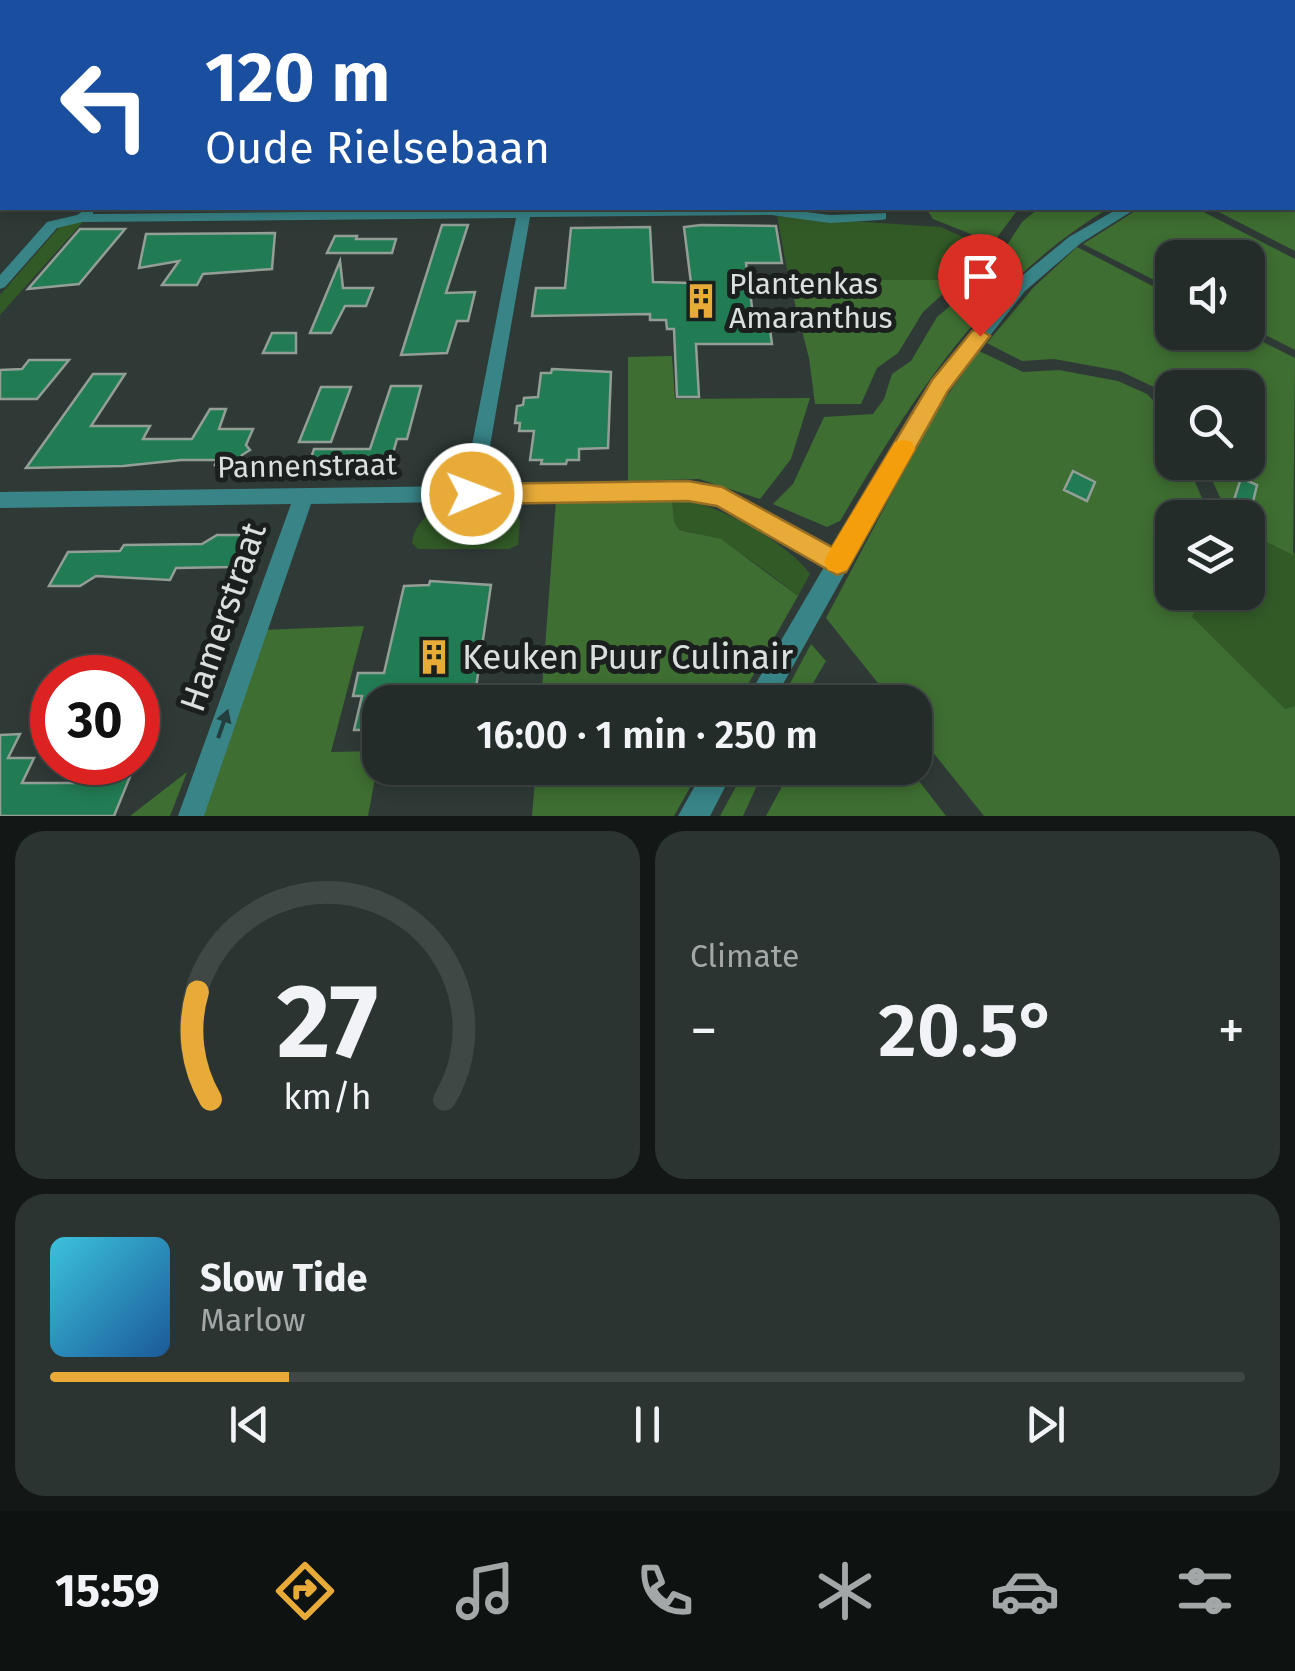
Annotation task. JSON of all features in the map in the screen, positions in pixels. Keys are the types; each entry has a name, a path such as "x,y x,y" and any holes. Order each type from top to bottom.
{"street":[{"path":"0,284 52,226 87,212 524,214 713,210 786,212 830,219 881,216"},
{"path":"768,685 940,386 1020,286 1075,240 1126,210"},
{"path":"472,494 524,214"},
{"name":"Pannenstraat","path":"0,500 688,491 722,497 837,563"},
{"name":"Hamerstraat","path":"191,816 303,498"},
{"path":"693,816 710,785"}],"green space":[{"path":"927,210 1018,210 993,243 933,219"},
{"path":"1037,210 1106,210 1064,238 988,308 924,388 840,521 827,527 773,504 793,484 824,417 873,414 884,399 892,374 911,361 937,317 988,274 1022,222"},
{"path":"1137,210 1200,210 1258,240 1155,240 1155,280 1083,244"},
{"path":"1215,210 1295,210 1295,251"},
{"path":"777,216 941,227 976,243 940,280 789,280"},
{"path":"83,222 0,315 0,295 62,224"},
{"path":"976,243 989,249 985,256 923,312 898,353 877,368 861,404 815,404 809,358 789,280 940,280"},
{"path":"1265,244 1295,259 1295,350 1265,335"},
{"path":"1077,247 1155,287 1155,350 1265,350 1265,343 1295,358 1293,555 1265,541 1265,500 1221,500 1213,480 1265,480 1265,370 1155,370 1155,388 1120,371 1054,359 1022,361 987,343 1033,288"},
{"path":"979,351 1023,372 1059,370 1118,381 1147,394 1155,402 1155,480 1194,480 1203,500 1155,500 1155,610 1196,610 1192,617 1285,709 1295,706 1295,816 984,816 932,751 932,685 879,685 826,618 934,414"},
{"path":"672,356 675,399 810,398 791,459 760,499 699,479 628,481 628,357"},
{"path":"672,499 727,514 784,549 810,574 798,596 727,546 679,530"},
{"path":"672,499 679,530 721,539 798,596 748,685 542,685 556,500"},
{"path":"477,502 512,507 520,520 518,545 509,549 418,549 412,543 420,523 436,510"},
{"path":"1265,540 1295,553 1295,706 1285,710 1191,617 1195,610 1265,610"},
{"path":"364,626 331,752 362,751 362,785 374,785 368,816 200,816 262,630"},
{"path":"811,644 826,661 812,685 789,685"},
{"path":"187,772 170,816 130,816"},
{"path":"535,785 691,785 674,816 532,816"},
{"path":"737,785 757,785 743,816 720,816"},
{"path":"783,785 922,785 946,816 766,816"}],"building":[{"path":"442,225 468,225 446,293 475,292 468,321 457,321 447,353 401,355"},
{"path":"776,226 782,263 746,263 755,329 770,329 772,344 696,344 699,397 677,397 674,329 667,329 666,320 650,320 650,314 532,316 536,288 565,288 571,228 650,227 653,282 691,283 684,227"},
{"path":"80,229 125,229 79,284 28,289"},
{"path":"275,233 272,269 203,274 197,285 162,285 179,261 139,268 146,234"},
{"path":"335,236 396,239 392,253 327,253"},
{"path":"340,261 343,288 373,288 366,306 345,306 331,333 310,333"},
{"path":"272,333 296,333 296,353 263,353"},
{"path":"29,360 69,360 37,399 0,399 0,370 22,369"},
{"path":"552,369 611,372 608,448 579,449 579,460 567,460 566,464 530,460 534,431 519,431 520,423 515,423 517,406 523,405 524,398 538,397 541,373 551,373"},
{"path":"93,374 125,374 91,426 150,426 143,439 192,439 210,409 226,409 219,429 253,429 246,445 250,450 237,465 215,465 217,460 181,460 123,466 26,468"},
{"path":"391,386 421,386 407,439 397,439 388,471 307,470 314,449 370,449"},
{"path":"321,387 351,387 331,442 299,442"},
{"path":"1073,471 1095,482 1087,501 1064,490"},
{"path":"1240,480 1257,485 1253,500 1234,500"},
{"path":"217,535 246,535 233,567 176,568 170,580 96,576 80,586 49,586 68,552 120,551 124,545 202,544"},
{"name":"Keuken Puur Culinair","path":"430,581 491,585 476,685 362,685 362,696 353,696 358,673 384,673 404,586 429,585"},
{"name":"Keuken Puur Culinair","path":"362,696 362,730 354,730"},
{"path":"20,734 8,758 30,758 22,783 127,785 114,816 0,816 0,735"}],"slow traffic":[{"path":"838,562 903,449"}],"place":[{"name":"Plantenkas Amaranthus","path":"701,301"},
{"name":"Keuken Puur Culinair","path":"434,657"}],"route":[{"path":"472,494 688,491 722,497 837,563 940,386 980,336"}]}
